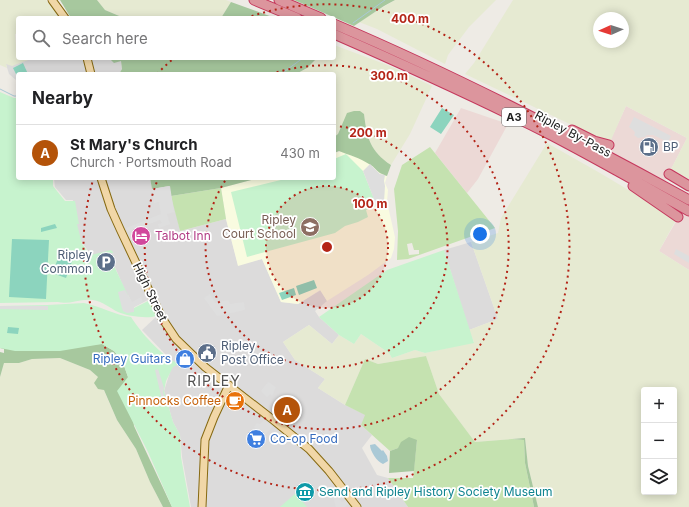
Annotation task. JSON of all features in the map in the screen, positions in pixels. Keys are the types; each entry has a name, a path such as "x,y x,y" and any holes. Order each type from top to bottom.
{"highway":[{"path":"254,0 292,16"},
{"path":"279,0 316,16"},
{"name":"Ripley By-Pass","path":"336,25 390,48 495,97 689,200"},
{"name":"Ripley By-Pass","path":"336,35 421,72 552,136 689,211"},
{"path":"495,97 540,114 594,141 609,145"},
{"path":"552,136 636,188 678,217"},
{"path":"669,174 689,186"}],"main road":[{"path":"52,0 64,16"},
{"path":"88,60 90,72"},
{"name":"High Street","path":"102,180 112,213 162,318 176,339 194,358 309,449 329,471 357,507"},
{"path":"202,507 205,440 216,411 229,385"}],"shaded area":[{"path":"0,0 46,0 58,15 16,16 16,60 28,60 12,66 6,64 7,68 0,65"},
{"path":"97,0 226,0 231,2 222,16 119,16 105,10"},
{"path":"395,0 496,0 469,27 448,55 445,64 377,29 359,22"},
{"path":"513,0 689,0 689,179 671,169 687,138 626,106 611,140 601,139 465,74 474,63"},
{"path":"336,46 390,66 432,86 410,134 391,165 381,158 373,148 367,135 364,114 342,124 336,136 336,72 300,72 307,68 315,60 336,60"},
{"path":"28,60 110,60 121,61 122,69 120,72 16,72 16,80 9,74 6,64"},
{"path":"626,106 687,138 665,181 606,150"},
{"path":"461,108 508,124 478,179 467,193 435,153"},
{"path":"634,117 671,136 668,142 653,135 638,138 634,135 634,131 629,127"},
{"path":"547,143 657,207 676,220 659,251 689,270 689,507 538,507 528,466 525,438 475,442 439,394 426,356 378,364 365,359 345,405 318,388 325,379 295,360 283,342 309,325 332,344 339,335 354,344 361,334 389,353 392,358 415,350 425,353 474,342 469,330 498,319 471,242 498,233 501,218"},
{"name":"Ripley Court School","path":"346,150 370,164 383,175 387,176 385,183 388,190 387,202 395,237 394,249 391,258 368,275 327,301 320,290 298,304 281,302 262,259 238,266 226,219 221,188 251,180 336,180 336,152"},
{"path":"370,164 380,174 385,175 384,202 380,207 377,207 363,171"},
{"path":"54,180 150,180 152,189 170,186 180,231 226,219 238,265 262,259 281,302 298,304 321,290 327,301 315,311 319,317 339,335 332,344 309,325 283,342 295,360 325,379 318,388 345,405 366,415 361,425 372,435 362,448 377,475 388,478 408,507 191,507 182,457 180,435 173,422 164,391 171,369 172,359 167,356 142,330 158,315 150,299 134,307 115,267 114,254 91,255 75,233 72,205 73,200 66,200 55,187"},
{"path":"170,186 174,212 167,214 170,224 159,228 158,224 162,223 160,220 128,232 126,228 161,214 159,202 154,203 152,189"},
{"path":"682,211 689,215 689,270 659,251"},
{"path":"471,242 498,319 469,330 444,250"},
{"path":"676,249 689,256 689,263 674,254"},
{"name":"Ripley Common","path":"114,253 115,267 104,272 96,258"},
{"path":"125,290 132,302 141,297 143,302 134,307 134,312 127,313 123,311 118,292"},
{"path":"210,294 215,303 228,300 230,304 244,302 245,310 217,316 204,298"},
{"path":"0,306 48,306 48,310 0,309"},
{"path":"60,358 90,370 98,377 117,420 136,449 150,482 163,507 0,507 0,377 4,363 19,363 32,359"},
{"path":"158,369 164,388 163,392 165,399 162,400 155,370"},
{"path":"268,382 276,387 272,396 270,394 267,397 261,391"},
{"path":"264,420 273,426 265,435 254,427 257,423 260,424"},
{"path":"334,492 342,502 346,500 349,503 345,507 336,507 333,496"}],"green space":[{"path":"60,0 97,0 105,10 119,16 70,16"},
{"path":"294,0 395,0 354,26 336,18 336,16 331,16"},
{"path":"231,2 270,16 222,16"},
{"path":"111,60 315,60 307,68 300,72 120,72 122,69 121,61 114,63"},
{"path":"23,63 27,72 16,72 16,74 13,68"},
{"name":"Ripley Common","path":"0,92 16,98 16,180 53,180 53,186 65,201 75,201 79,224 77,224 82,244 91,255 111,250 113,252 115,268 134,308 150,300 156,316 137,317 126,315 93,300 66,303 0,303"},
{"path":"442,108 454,115 441,134 430,127"},
{"path":"360,111 364,114 368,137 374,149 391,165 387,176 358,158 339,151 336,152 336,136 347,113"},
{"path":"430,147 495,228 408,259 397,260 398,231 394,189 402,165","holes":["412,243 414,250 419,250 419,254 409,255 407,244"]},
{"path":"346,154 363,171 377,206 366,210 368,217 345,226 335,233 247,257 231,192 281,180 336,180 336,158"},
{"path":"150,180 251,180 221,188 171,196 169,186 152,189"},
{"path":"221,188 226,219 180,231 171,196"},
{"path":"55,224 57,228 41,232 41,228"},
{"path":"12,239 49,240 46,299 9,297"},
{"path":"444,250 474,343 425,353 415,350 392,358 389,353 361,334 354,344 339,335 319,317 387,270"},
{"path":"60,254 73,259 66,278 52,273"},
{"path":"314,280 317,288 299,295 296,286"},
{"path":"294,288 296,295 282,300 279,293"},
{"name":"Ripley Common","path":"84,303 131,317 152,343 177,363 177,365 173,367 166,381 164,391 173,422 180,435 181,457 190,507 172,507 148,452 117,391 128,377 122,360 114,351 102,344 60,351 15,351 0,348 0,306"},
{"path":"8,327 19,328 18,334 7,333"},
{"path":"102,344 114,351 122,360 128,377 134,426 172,507 163,507 150,482 136,449 117,420 104,390 98,389 94,383 98,377 90,370 60,358 32,359 19,363 4,363 0,377 0,352 4,353 4,349 0,348"},
{"path":"426,356 439,394 475,442 512,439 524,440 525,463 534,507 408,507 388,478 413,478 417,440 390,451 361,425 365,415 345,405 365,359 378,364"},
{"path":"409,437 417,440 414,471 389,473 390,451 398,448 401,442"},
{"path":"525,438 528,466 538,507 534,507 525,463 524,440 512,439"},
{"path":"296,493 307,507 280,507"}],"water":[{"path":"375,444 382,451 383,450 387,456 388,461 383,464 376,459 371,450 370,445"}],"waterway":[{"path":"353,23 385,0"},
{"path":"284,72 300,60"},
{"path":"0,89 16,96"}],"place":[{"name":"BP","path":"649,147"},
{"name":"Ripley Court School","path":"310,227"},
{"name":"Talbot Inn","path":"141,236"},
{"name":"Ripley Common","path":"106,262"},
{"name":"Ripley Post Office","path":"207,353"},
{"name":"Ripley Guitars","path":"185,359"},
{"name":"Pinnocks Coffee","path":"235,401"},
{"name":"St Mary's Church","path":"287,410"},
{"name":"Co-op Food","path":"256,439"},
{"name":"Send and Ripley History Society Museum","path":"305,492"}],"district":[{"name":"RIPLEY","path":"214,381"}]}
